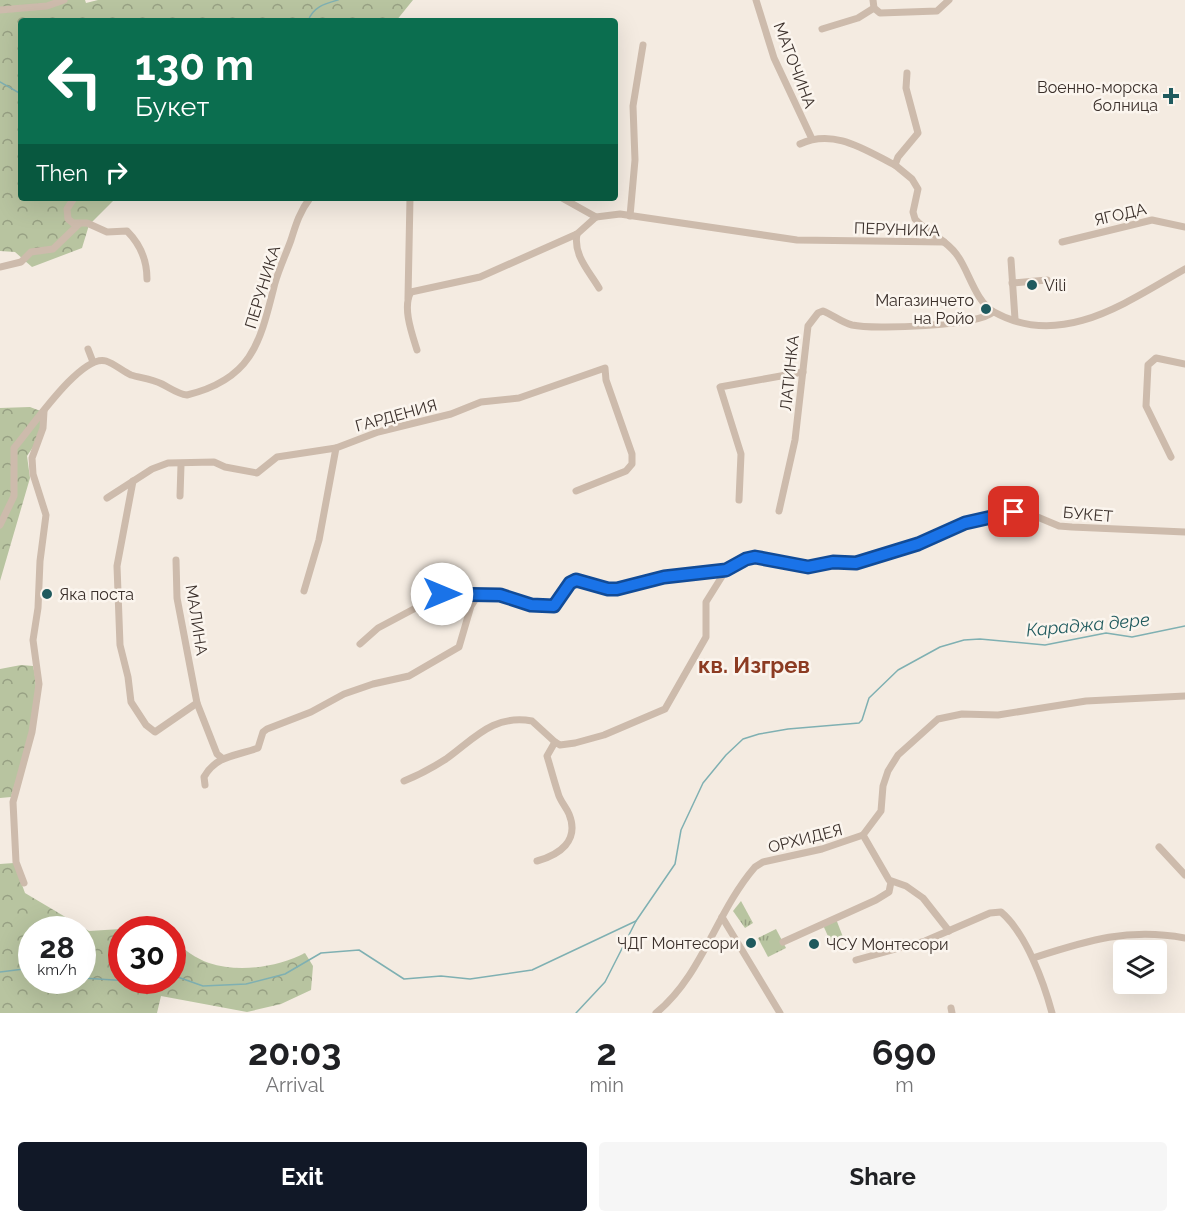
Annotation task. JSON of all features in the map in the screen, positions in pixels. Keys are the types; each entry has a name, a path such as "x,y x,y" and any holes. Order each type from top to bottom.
{"street":[{"path":"0,10 47,6 64,0"},
{"name":"МАТОЧИНА","path":"756,0 774,58 812,138"},
{"path":"873,0 874,8 880,14 932,12 941,9 950,0"},
{"path":"822,29 858,18 874,8"},
{"path":"630,216 635,160 633,106 643,45"},
{"path":"895,165 898,157 918,133 907,96 907,73"},
{"path":"800,144 812,138 842,141 895,165 912,178 918,189 913,212 915,219 944,242"},
{"path":"72,201 66,214 68,219 79,224 87,223 107,232 127,231 136,240 143,254 147,279"},
{"name":"ПЕРУНИКА","path":"93,362 106,361 129,374 154,380 188,395 226,381 240,370 263,334 276,280 302,209 308,201"},
{"path":"410,201 408,298 411,333 417,350"},
{"path":"408,298 416,290 480,277 577,234 596,217 567,201"},
{"name":"ПЕРУНИКА","path":"596,217 630,216 797,240 944,242 957,254 979,295 993,312"},
{"name":"ЯГОДА","path":"1062,242 1152,220 1185,227"},
{"path":"0,267 21,262 31,252 53,249 79,224"},
{"path":"577,234 576,248 580,259 599,288"},
{"path":"1011,260 1015,319"},
{"path":"993,312 1040,326 1091,319 1137,297 1185,269"},
{"path":"1012,283 1047,280"},
{"name":"ЛАТИНКА","path":"779,511 795,440 808,326 818,313 823,310 849,324 894,328 980,320 993,312"},
{"path":"0,525 14,496 14,448 37,422 44,408 76,374 93,362 88,349"},
{"path":"1171,457 1146,406 1148,365 1156,358 1185,364"},
{"name":"ГАРДЕНИЯ","path":"181,465 214,462 225,467 257,473 277,457 336,448 378,432 451,414 481,402 519,398 605,368 606,380 632,454 632,464 626,471 576,491"},
{"path":"739,500 741,454 720,387 803,372"},
{"path":"24,883 16,862 13,802 32,732 39,684 33,640 46,515 33,474 32,458 43,428 44,408"},
{"path":"304,591 321,529 336,448"},
{"path":"107,498 160,465 168,463 181,465 180,496"},
{"path":"133,481 117,566 120,645 131,702 146,725 155,732 197,703 217,754 222,758"},
{"name":"БУКЕТ","path":"478,595 500,595 531,605 554,606 570,583 576,580 608,589 617,589 664,577 726,570 746,559 755,557 808,567 833,562 871,561 918,544 965,523 1014,512 1028,513 1059,526 1185,532"},
{"name":"МАЛИНА","path":"176,560 177,598 197,703"},
{"path":"404,781 434,767 478,732 509,720 532,721 560,745 604,735 665,710 706,637 706,603 726,570"},
{"path":"360,644 378,628 442,594 478,595"},
{"path":"205,785 204,777 208,770 222,758 258,748 262,732 267,729 311,712 344,694 373,684 409,676 459,647 471,606 478,595"},
{"name":"ОРХИДЕЯ","path":"656,1013 681,990 748,876 763,862 832,846 863,835 881,811 883,786 888,771 898,755 938,719 948,715 998,715 1086,701 1185,696"},
{"path":"537,861 556,856 564,850 570,837 570,815 558,796 547,756 555,742"},
{"path":"783,942 889,892 891,882 863,835"},
{"path":"1159,847 1185,875"},
{"path":"891,882 906,886 923,898 949,931"},
{"path":"856,960 949,931 990,913 1001,912 1033,958 1052,1013"},
{"path":"722,917 780,1013"},
{"path":"1033,958 1087,940 1156,933 1185,938"}],"green space":[{"path":"0,0 85,0 86,3 98,0 413,0 398,18 18,18 18,201 113,201 89,225 82,248 32,267 15,252 0,251"},
{"path":"30,407 43,412 39,438 27,456 30,478 0,581 0,408"},
{"path":"21,665 33,666 36,682 34,715 11,797 0,798 0,669"},
{"path":"14,863 25,893 64,916 18,916 18,994 96,994 96,931 108,930 108,994 186,994 186,950 204,961 233,968 271,965 305,953 313,966 311,990 281,1004 247,1012 161,996 157,1013 0,1013 0,864"},
{"path":"741,901 753,923 745,928 733,911"},
{"path":"836,919 843,937 831,943 823,925"},
{"path":"776,929 786,948 768,957 758,938"}],"waterway":[{"path":"309,18 316,9 338,0"},
{"path":"0,82 18,92"},
{"name":"Караджа дере","path":"576,1013 605,982 636,921 675,864 681,830 703,783 726,755 743,739 788,729 859,723 869,698 898,670 940,647 964,640 980,639 1045,645 1106,633 1132,637 1185,626"},
{"path":"186,980 203,986 246,984 285,974 321,953 359,950 404,979 441,976 470,979 532,970 636,921"},
{"path":"0,972 18,970"},
{"path":"96,979 108,980"}],"place":[{"name":"Военно-морска болница","path":"1171,96"},
{"name":"Vili","path":"1032,285"},
{"name":"Магазинчето на Ройо","path":"986,309"},
{"name":"Яка поста","path":"47,594"},
{"name":"ЧДГ Монтесори","path":"751,943"},
{"name":"ЧСУ Монтесори","path":"814,944"}],"district":[{"name":"кв. Изгрев","path":"754,665"}],"route":[{"path":"442,594 462,592 500,595 531,605 554,606 570,583 576,580 583,580 608,589 617,589 627,585 641,585 664,577 726,570 746,559 755,557 808,567 833,562 871,561 918,544 965,523 1014,512"}]}
